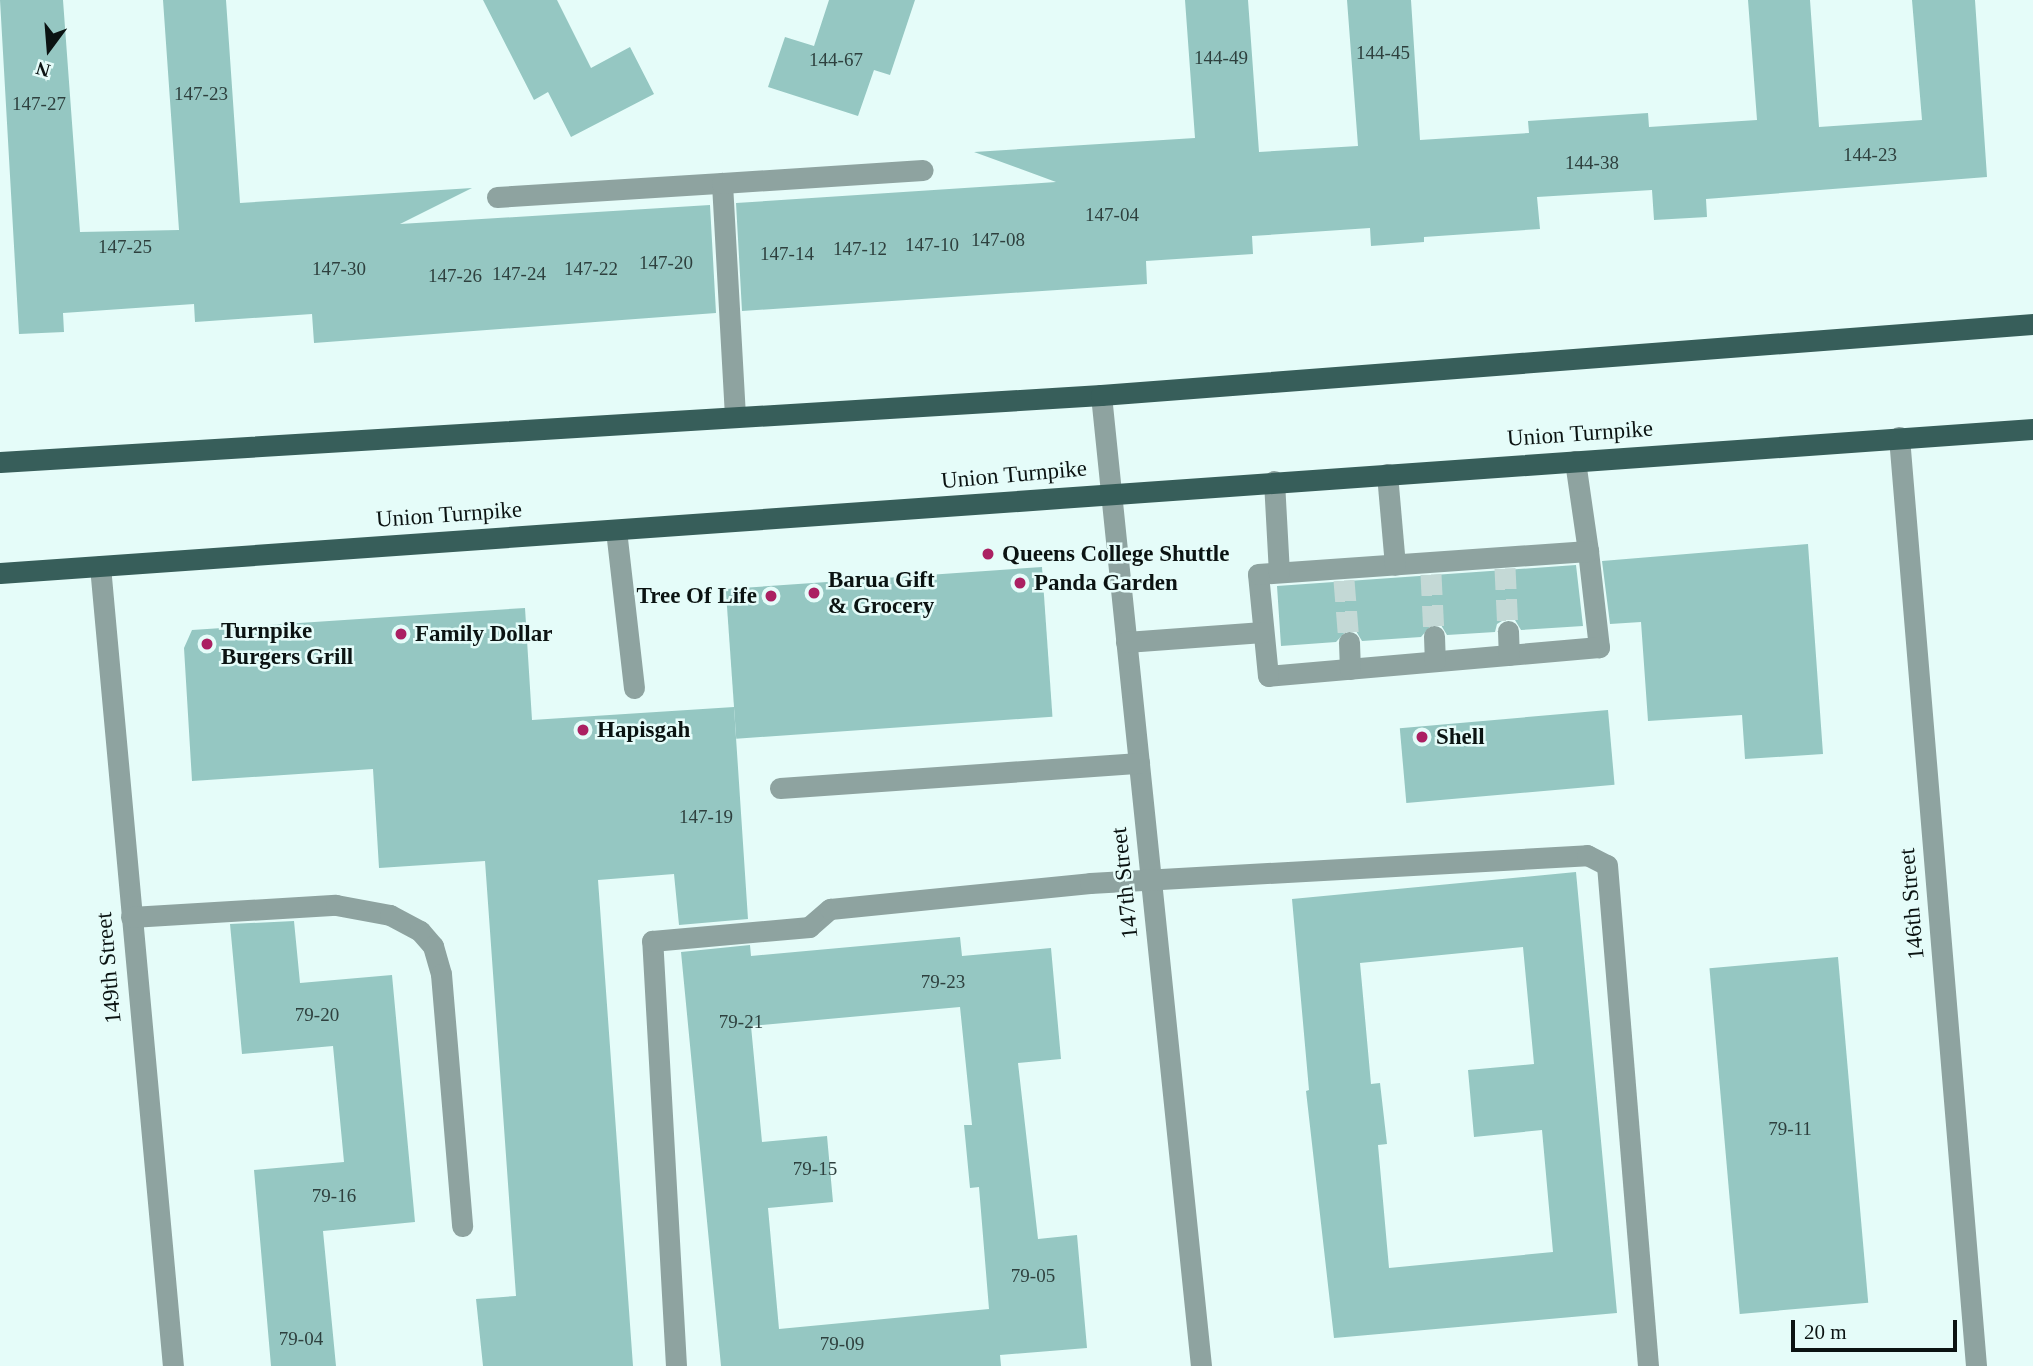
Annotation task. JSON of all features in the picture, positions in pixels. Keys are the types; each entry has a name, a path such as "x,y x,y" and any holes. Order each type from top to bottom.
{"main road":[{"path":"0,462 1101,395 2033,324"},
{"name":"Union Turnpike","path":"0,573 2033,429"}],"street":[{"path":"497,197 923,170"},
{"path":"722,183 735,416"},
{"name":"147th Street","path":"1101,395 1201,1366"},
{"name":"146th Street","path":"1899,437 1976,1366"},
{"path":"1575,461 1588,551 1599,647 1268,676 1258,574 1343,574 1395,565 1430,568 1588,551"},
{"path":"1387,474 1395,565"},
{"path":"1275,481 1279,572"},
{"path":"616,530 634,688"},
{"name":"149th Street","path":"100,566 173,1366"},
{"path":"1508,631 1509,655"},
{"path":"1126,642 1264,632"},
{"path":"1434,636 1435,661"},
{"path":"1349,642 1350,669"},
{"path":"780,788 1139,763"},
{"path":"676,1366 652,941 809,927 830,909 1151,879 1587,855 1606,865 1648,1366"},
{"path":"131,916 336,905 390,915 420,931 433,946 441,974 462,1226"}],"building":[{"path":"0,0 63,0 80,232 179,230 163,0 226,0 240,203 472,188 400,224 710,205 716,313 314,343 312,314 195,322 194,304 63,313 64,332 19,334"},
{"path":"483,0 557,0 591,68 630,47 654,94 571,137 548,92 534,100"},
{"path":"829,0 915,0 890,75 874,70 858,116 768,87 785,37 814,46"},
{"path":"1185,0 1248,0 1259,152 1358,146 1347,0 1411,0 1420,140 1529,133 1528,121 1648,113 1649,127 1757,120 1748,0 1810,0 1819,127 1922,120 1912,0 1975,0 1987,177 1706,199 1707,217 1654,220 1652,190 1537,197 1540,229 1424,237 1424,242 1371,246 1370,228 1252,236 1253,254 1146,261 1147,284 742,311 736,203 1056,182 974,152 1195,138"},
{"path":"1808,544 1823,754 1745,759 1742,715 1648,721 1641,622 1610,624 1602,561"},
{"path":"1576,565 1583,626 1521,630 1515,620 1507,618 1497,624 1495,632 1447,635 1441,625 1433,623 1421,637 1362,641 1356,631 1348,629 1336,642 1281,646 1277,586"},
{"path":"1042,567 1052,717 736,739 726,589"},
{"path":"525,608 532,720 734,707 748,919 679,925 674,874 598,880 633,1366 483,1366 476,1299 516,1296 485,861 379,868 373,769 192,781 184,648 192,630"},
{"path":"1608,710 1615,785 1406,803 1400,728"},
{"path":"1576,872 1617,1313 1334,1338 1306,1091 1309,1090 1292,899","holes":["1523,947 1534,1064 1468,1070 1474,1137 1542,1130 1553,1252 1389,1268 1378,1145 1387,1144 1380,1083 1371,1084 1360,963"]},
{"path":"294,921 300,983 392,975 415,1222 323,1231 336,1366 271,1366 254,1170 344,1162 333,1046 242,1054 230,924"},
{"path":"960,937 962,956 1051,948 1061,1059 1018,1063 1038,1239 1077,1235 1087,1348 1000,1355 1001,1366 721,1366 681,952 750,945 751,956","holes":["960,1007 972,1125 964,1125 970,1188 979,1187 989,1309 779,1329 768,1208 833,1202 827,1136 762,1142 751,1026"]},
{"path":"1838,957 1868,1303 1740,1314 1709,968"}],"tunnel":[{"path":"1505,568 1508,631"},
{"path":"1431,574 1434,636"},
{"path":"1344,580 1349,642"}],"place":[{"name":"Queens College Shuttle","path":"988,554"},
{"name":"Panda Garden","path":"1020,583"},
{"name":"Barua Gift & Grocery","path":"814,593"},
{"name":"Tree Of Life","path":"771,596"},
{"name":"Family Dollar","path":"401,634"},
{"name":"Turnpike Burgers Grill","path":"207,644"},
{"name":"Hapisgah","path":"583,730"},
{"name":"Shell","path":"1422,737"}]}
